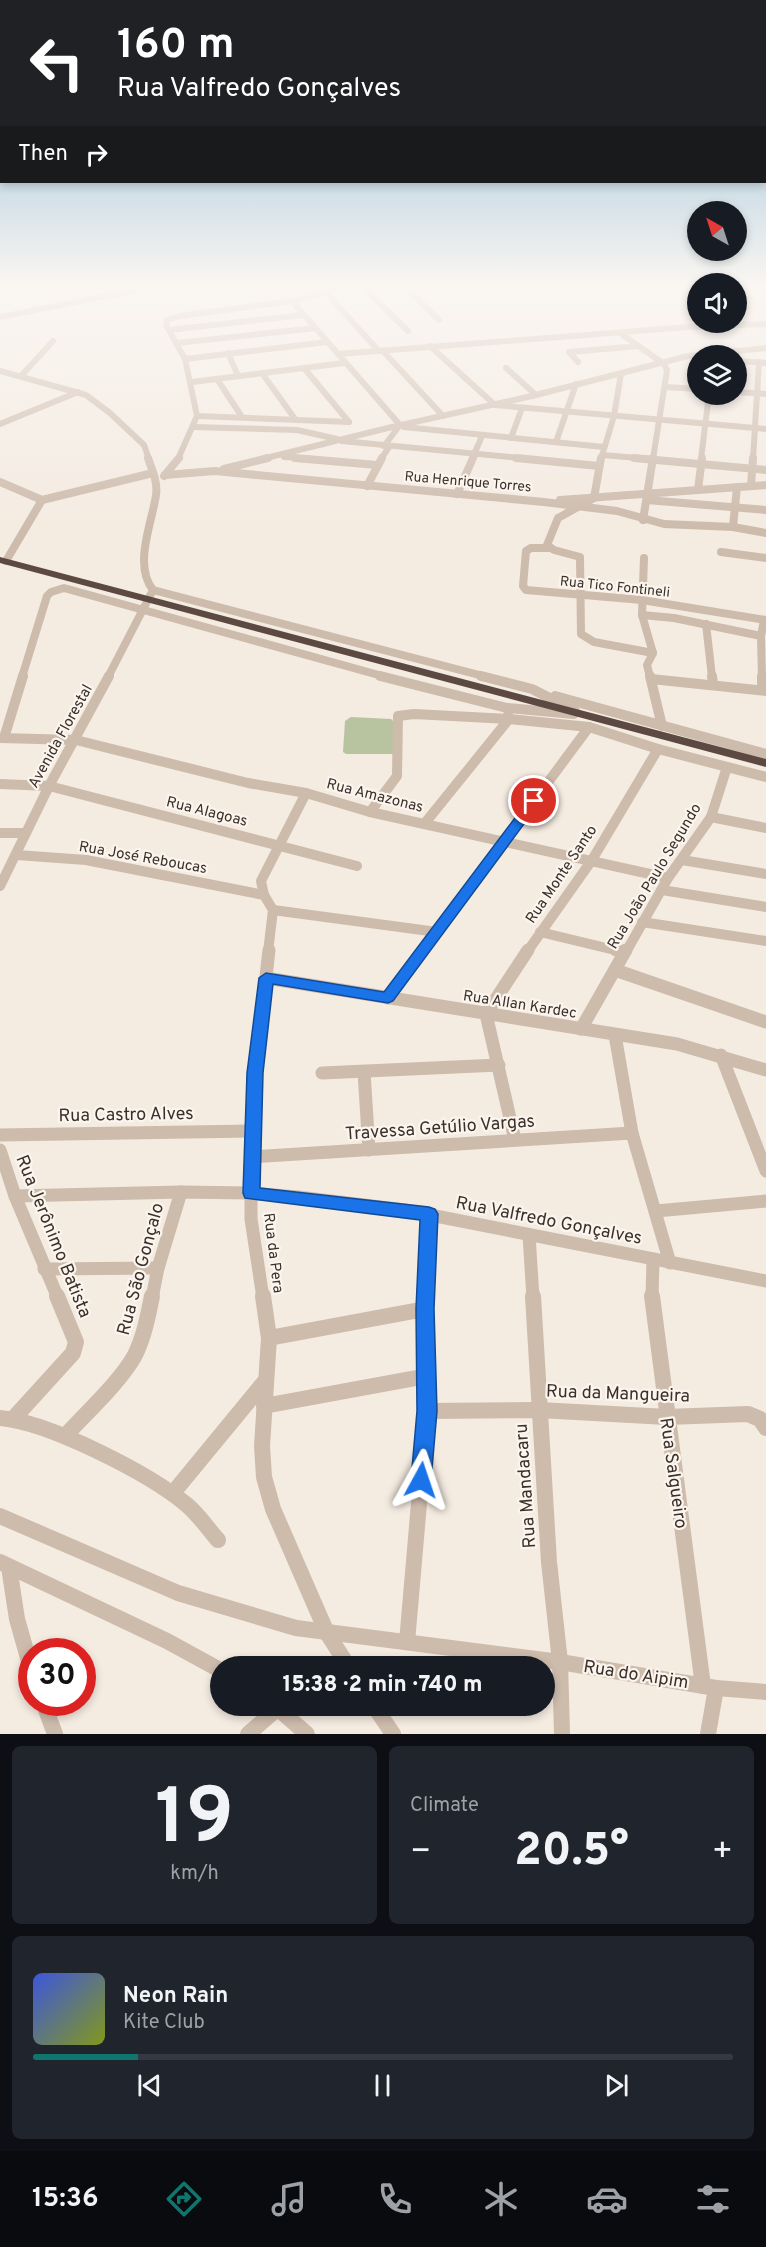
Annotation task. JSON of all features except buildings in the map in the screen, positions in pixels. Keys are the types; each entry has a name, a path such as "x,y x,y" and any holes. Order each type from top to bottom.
{"highway":[{"path":"3,561 766,763"}],"street":[{"path":"21,376 29,367"},
{"path":"0,482 42,500 165,475 181,456 197,416 187,367"},
{"path":"234,367 238,376"},
{"path":"192,382 313,367"},
{"path":"347,367 399,426 604,447"},
{"path":"396,367 443,416"},
{"path":"453,367 495,405 766,429"},
{"path":"215,471 648,367"},
{"path":"643,520 665,387 665,367"},
{"path":"751,486 756,393 762,367"},
{"path":"197,416 350,422 304,368"},
{"path":"506,368 536,395"},
{"path":"0,371 78,392 110,413 137,437 148,454 155,477 156,494 146,536 145,580 148,600"},
{"path":"262,373 295,419"},
{"path":"621,374 614,416 599,466 594,498 558,518 548,542 549,548 579,555 580,631 584,636 607,645 653,653"},
{"path":"217,379 242,417"},
{"path":"556,442 576,384"},
{"path":"665,387 687,388"},
{"path":"55,402 64,388"},
{"path":"0,424 78,392"},
{"path":"747,393 766,394"},
{"path":"699,490 708,405"},
{"path":"511,438 522,408"},
{"path":"464,434 468,411"},
{"path":"367,486 376,465 399,426"},
{"path":"194,427 297,430 338,440 387,446 599,466"},
{"path":"457,494 482,436"},
{"path":"277,456 376,465"},
{"path":"602,456 766,470"},
{"name":"Rua Henrique Torres","path":"165,475 215,471 544,502 617,511 664,524 734,527 766,533"},
{"path":"544,502 645,497 766,485"},
{"path":"734,527 737,487"},
{"path":"645,497 766,510"},
{"path":"3,561 42,500"},
{"name":"Rua Tico Fontineli","path":"549,548 526,550 524,588 535,592 642,600 765,620"},
{"path":"721,552 766,558"},
{"path":"644,558 642,615 653,653 647,665 662,726"},
{"path":"2,738 48,594 57,589 72,589 148,600 532,689 766,754"},
{"path":"148,600 444,705 508,713 589,728 658,749 766,777"},
{"name":"Avenida Florestal","path":"1,882 49,786 76,740 148,600"},
{"path":"642,615 706,624 761,636"},
{"path":"651,679 764,690 761,636 765,620"},
{"path":"706,624 713,684"},
{"path":"532,689 580,714"},
{"path":"370,812 397,776 398,716 444,705 508,713 580,714"},
{"path":"425,824 508,713"},
{"path":"388,998 589,728"},
{"name":"Rua Amazonas","path":"2,738 76,740 248,783 306,793 370,812 668,878"},
{"name":"Rua Monte Santo","path":"486,1014 540,932 592,860 658,749"},
{"name":"Rua João Paulo Segundo","path":"581,1029 668,878 711,817 727,767"},
{"name":"Rua Alagoas","path":"0,784 49,786 357,866"},
{"path":"306,793 261,881 264,895 273,910 437,932"},
{"path":"711,817 766,828"},
{"path":"0,833 26,832"},
{"name":"Rua José Reboucas","path":"16,855 86,860 264,895"},
{"path":"682,860 766,874"},
{"path":"662,890 766,907"},
{"name":"Rua da Pera","path":"273,910 255,1073 251,1157 251,1219 269,1338 264,1406 263,1466 269,1495 327,1633 342,1656"},
{"path":"642,922 766,941"},
{"path":"540,932 624,952"},
{"path":"615,970 766,1022"},
{"name":"Rua Allan Kardec","path":"266,978 677,1044 766,1070"},
{"path":"486,1014 515,1140"},
{"path":"615,1035 632,1133 670,1263"},
{"path":"721,1055 766,1171"},
{"path":"322,1073 499,1065"},
{"path":"364,1072 369,1150"},
{"name":"Rua Castro Alves","path":"0,1135 252,1131"},
{"name":"Travessa Getúlio Vargas","path":"251,1157 632,1133"},
{"name":"Rua Jerônimo Batista","path":"0,1150 15,1196 44,1269 75,1336 75,1348 69,1360 7,1418"},
{"name":"Rua Valfredo Gonçalves","path":"15,1196 181,1192 251,1193 322,1200 429,1214 766,1281"},
{"name":"Rua São Gonçalo","path":"65,1436 122,1374 135,1355 146,1325 158,1268 181,1192"},
{"path":"656,1211 766,1201"},
{"path":"407,1642 427,1411 425,1309 429,1214"},
{"name":"Rua Mandacaru","path":"529,1235 549,1563 560,1662 562,1734"},
{"name":"Rua Salgueiro","path":"653,1260 652,1296 667,1417 710,1687 708,1734"},
{"path":"44,1269 158,1268"},
{"path":"269,1338 425,1309"},
{"path":"264,1406 427,1376"},
{"path":"173,1493 266,1379"},
{"name":"Rua da Mangueira","path":"427,1411 539,1410 667,1417 748,1414 760,1419 766,1428"},
{"path":"7,1418 65,1436 151,1480 173,1493 204,1522 218,1540"},
{"name":"Rua do Aipim","path":"0,1516 178,1593 296,1628 560,1662 710,1687 766,1692"},
{"path":"4,1564 167,1641 210,1665"},
{"path":"4,1564 21,1638"},
{"path":"48,1716 55,1734"},
{"path":"248,1734 267,1716"},
{"path":"287,1716 308,1734"},
{"path":"381,1716 393,1734"}],"green space":[{"path":"351,717 391,719 393,721 393,754 346,754 343,752 345,721"}],"route":[{"path":"421,1480 427,1411 425,1309 429,1214 251,1193 255,1073 266,978 388,998 507,841 534,801"}]}
